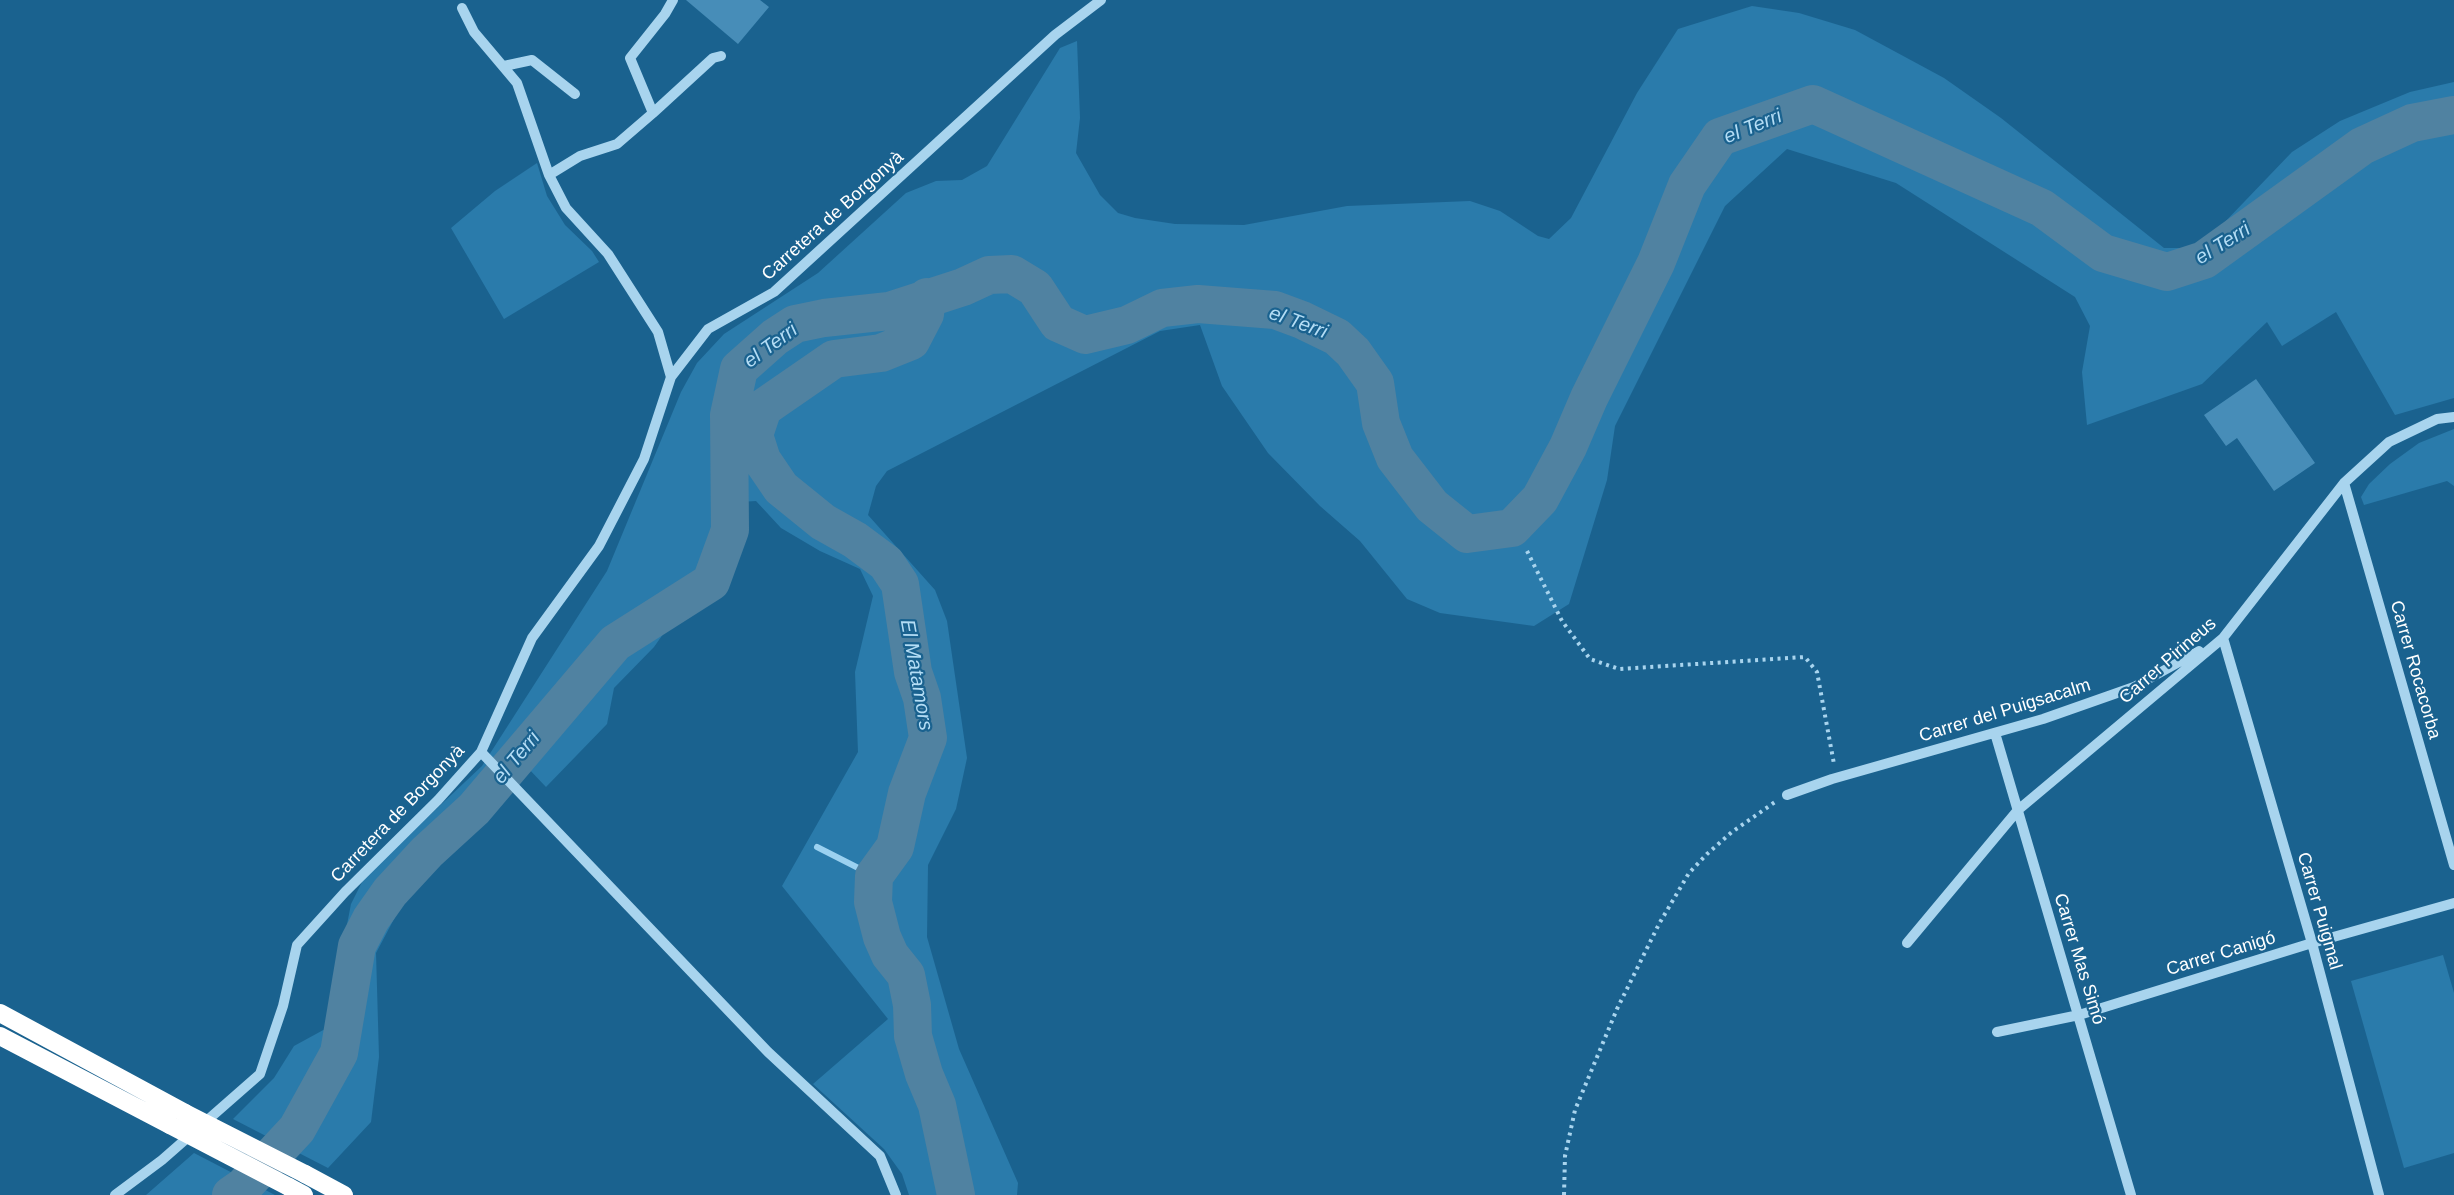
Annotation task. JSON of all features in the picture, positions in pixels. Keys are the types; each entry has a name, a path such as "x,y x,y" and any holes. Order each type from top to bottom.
{"highway":[{"path":"0,1013 185,1113 344,1195"},
{"path":"0,1036 296,1191"}],"street":[{"path":"653,113 630,57 665,14 673,0"},
{"name":"Carretera de Borgonyà","path":"115,1195 162,1160 260,1074 283,1006 297,945 345,892 438,800 481,752 532,638 599,546 644,459 671,377 708,329 774,292 1055,34 1101,0"},
{"path":"462,8 474,32 517,82 549,176 566,208 608,254 658,332 671,377"},
{"path":"549,176 580,156 617,144 713,58 721,56"},
{"path":"504,66 532,60 575,94"},
{"name":"Carrer Pirineus","path":"1907,943 2018,810 2223,638 2344,483 2389,442 2438,420 2454,417"},
{"name":"Carrer Rocacorba","path":"2344,483 2454,866"},
{"name":"Carrer del Puigsacalm","path":"1787,795 1836,778 2043,719 2134,687 2223,638"},
{"name":"Carrer Puigmal","path":"2223,638 2312,943 2379,1195"},
{"name":"Carrer Mas Simó","path":"1995,733 2131,1195"},
{"path":"481,752 768,1052 880,1156 896,1195"},
{"name":"Carrer Canigó","path":"1997,1032 2079,1015 2312,943 2454,903"}],"path":[{"path":"1527,551 1562,621 1590,659 1619,669 1805,657 1817,672 1836,778"},
{"path":"1564,1195 1565,1156 1575,1110 1617,1009 1675,894 1689,873 1707,854 1759,812 1787,795"}],"shaded area":[{"path":"1752,6 1799,13 1855,30 1944,78 2001,118 2164,248 2191,248 2222,225 2292,152 2340,121 2410,92 2454,82 2454,398 2395,415 2336,312 2282,346 2267,322 2202,384 2087,425 2082,372 2090,326 2075,297 1896,183 1787,149 1725,206 1615,426 1607,480 1569,604 1534,626 1440,613 1407,599 1360,541 1320,506 1268,453 1222,386 1200,325 1160,331 887,471 876,486 868,515 935,590 947,621 967,758 956,809 928,865 927,937 959,1049 1018,1183 1017,1195 909,1195 902,1174 884,1149 813,1084 888,1019 782,886 858,752 855,672 873,596 860,569 820,551 781,528 756,501 740,502 710,585 678,613 654,647 614,688 607,724 546,787 527,767 420,870 376,953 379,1057 371,1122 328,1168 233,1119 274,1078 294,1046 327,1028 351,904 365,876 482,766 607,571 681,392 697,363 724,334 818,273 906,193 936,181 962,180 987,166 1060,48 1077,41 1080,118 1076,153 1100,195 1118,213 1175,224 1244,225 1347,206 1470,201 1500,211 1538,236 1549,239 1571,218 1637,93 1678,29"},
{"path":"537,163 547,196 565,225 592,251 599,262 504,319 451,228 495,191"},
{"path":"2454,429 2454,486 2447,481 2364,505 2361,497 2369,484 2390,464 2419,443"},
{"path":"2443,955 2454,993 2454,1153 2404,1168 2351,981"},
{"path":"194,1153 275,1195 146,1195"}],"building":[{"path":"686,0 760,0 769,7 738,44"},
{"path":"2256,379 2315,463 2274,491 2237,438 2226,446 2204,415"}],"waterway":[{"name":"el Terri","path":"231,1195 244,1186 297,1129 339,1053 357,946 371,919 390,892 427,852 474,809 615,643 711,582 730,530 729,415 739,369 775,337 795,324 824,318 889,311 963,287 989,275 1012,274 1035,288 1058,323 1085,335 1127,325 1162,308 1198,304 1275,310 1337,337 1353,352 1375,383 1381,423 1395,458 1432,506 1467,534 1512,528 1540,499 1568,447 1589,398 1656,263 1687,185 1720,137 1813,104 2042,208 2103,253 2167,272 2204,260 2362,146 2412,123 2454,115"},
{"name":"El Matamors","path":"927,297 925,314 911,341 881,353 834,359 763,408 754,435 762,460 781,488 823,522 855,540 886,563 900,584 913,672 922,698 928,738 907,793 895,847 874,876 873,902 882,937 890,955 906,975 912,1005 913,1036 924,1074 937,1105 956,1195"},
{"path":"575,674 588,676"},
{"path":"817,847 874,876"}]}
